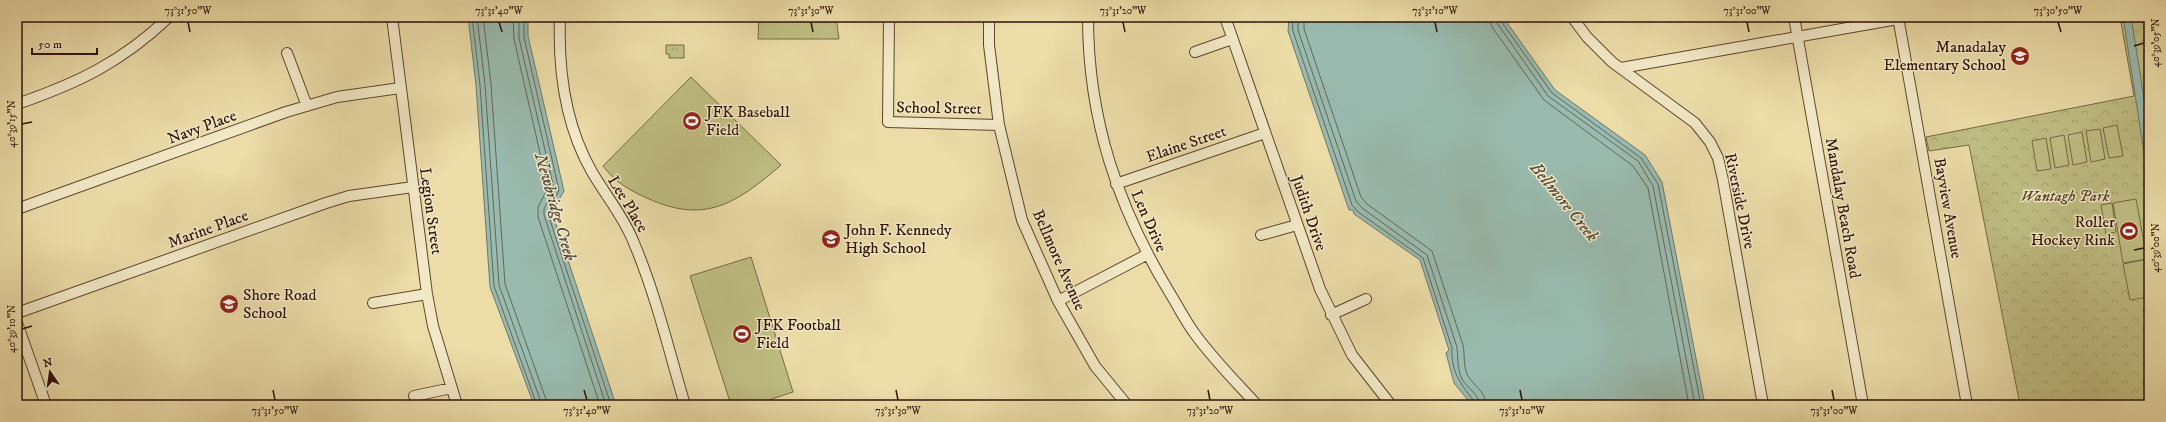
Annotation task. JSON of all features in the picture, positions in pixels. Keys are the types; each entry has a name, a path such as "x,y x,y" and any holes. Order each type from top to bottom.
{"street":[{"path":"17,104 64,88 94,74 123,55 168,17"},
{"name":"Legion Street","path":"392,17 427,294 433,326 457,405"},
{"name":"Lee Place","path":"560,17 559,42 561,81 568,112 580,149 592,172 620,215 634,241 646,272 685,405"},
{"name":"School Street","path":"889,17 888,122 999,125"},
{"name":"Bellmore Avenue","path":"989,17 989,45 999,125 1022,220 1058,301 1095,366 1127,405"},
{"name":"Len Drive","path":"1088,17 1088,46 1098,123 1116,184 1146,255 1195,334 1257,405"},
{"name":"Judith Drive","path":"1225,17 1297,225 1331,315 1352,355 1391,405"},
{"name":"Riverside Drive","path":"1572,17 1587,37 1612,62 1695,123 1710,142 1718,158 1763,405"},
{"name":"Mandalay Beach Road","path":"1794,17 1863,405"},
{"path":"1621,68 1898,18"},
{"name":"Bayview Avenue","path":"1898,18 1967,405"},
{"path":"1195,52 1232,39"},
{"path":"287,53 307,106"},
{"name":"Navy Place","path":"17,209 307,106 337,97 400,88"},
{"name":"Elaine Street","path":"1116,184 1265,133"},
{"name":"Marine Place","path":"17,313 326,203 349,196 413,187"},
{"path":"1261,235 1297,225"},
{"path":"1058,301 1146,255"},
{"path":"373,303 427,294"},
{"path":"1331,315 1366,299"},
{"path":"17,323 46,405"},
{"path":"414,396 452,388"}],"green space":[{"path":"759,17 836,17 839,39 758,39"},
{"name":"Wantagh Park","path":"2120,17 2149,17 2149,405 2020,405 1969,145 1929,151 1926,137 2134,96"},
{"path":"666,45 684,45 684,58 669,58 669,54 666,54"},
{"name":"JFK Baseball Field","path":"691,77 781,165 750,190 735,199 719,206 686,210 668,206 634,192 612,177 603,166"},
{"path":"2117,125 2123,156 2109,158 2103,128"},
{"path":"2100,129 2105,159 2091,162 2086,131"},
{"path":"2082,132 2087,162 2073,165 2068,135"},
{"path":"2064,135 2069,165 2055,168 2050,138"},
{"path":"2046,138 2051,169 2037,171 2032,141"},
{"name":"Roller Hockey Rink","path":"2136,199 2147,259 2123,263 2113,203"},
{"path":"2112,203 2116,232 2106,234 2101,205"},
{"name":"JFK Football Field","path":"751,257 793,392 754,405 731,405 690,276"},
{"path":"2148,259 2149,297 2130,300 2123,264"}],"water":[{"path":"468,17 528,17 528,36 564,191 552,212 616,405 534,405 490,287 476,85"},
{"name":"Bellmore Creek","path":"1289,17 1503,17 1555,90 1645,155 1662,182 1705,405 1472,405 1454,383 1446,353 1449,350 1420,260 1354,214 1353,210 1349,210 1288,31"},
{"path":"2123,17 2131,17 2149,129 2149,185"}],"place":[{"name":"Manadalay Elementary School","path":"2020,56"},
{"name":"JFK Baseball Field","path":"692,121"},
{"name":"Roller Hockey Rink","path":"2129,231"},
{"name":"John F. Kennedy High School","path":"831,239"},
{"name":"Shore Road School","path":"229,304"},
{"name":"JFK Football Field","path":"742,334"}],"water label":[{"name":"Newbridge Creek","path":"555,207"}]}
